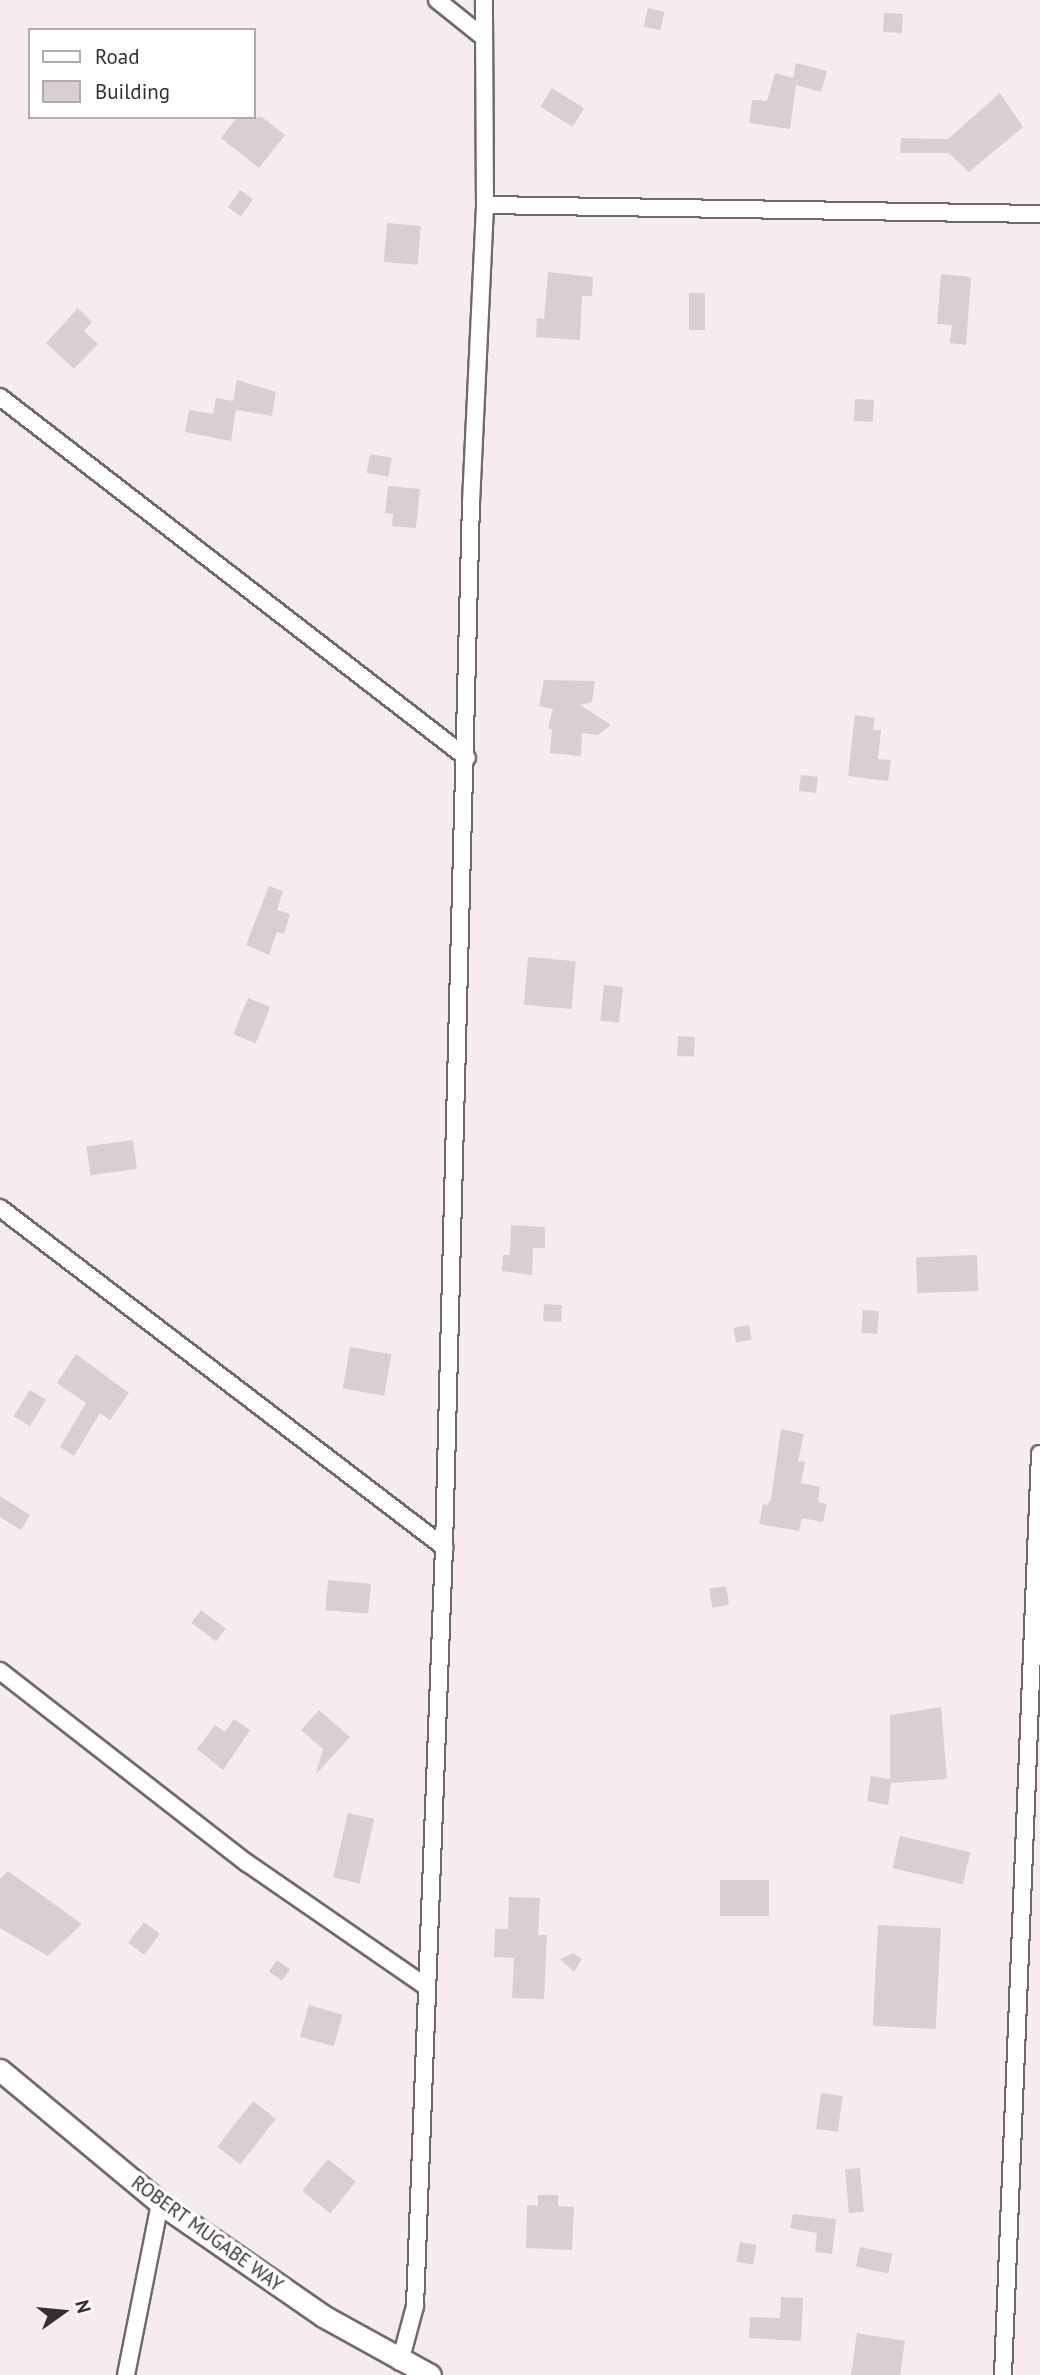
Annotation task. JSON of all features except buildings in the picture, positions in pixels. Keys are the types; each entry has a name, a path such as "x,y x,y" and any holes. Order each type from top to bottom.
{"main road":[{"name":"ROBERT MUGABE WAY","path":"0,2070 160,2203 323,2316 400,2362 430,2375"}],"street":[{"path":"437,0 482,36"},
{"path":"400,2362 415,2306 424,1985 444,1547 467,758 471,503 485,205 482,36 484,0"},
{"path":"485,205 1040,214"},
{"path":"0,397 467,758"},
{"path":"0,1208 444,1547"},
{"path":"1003,2375 1040,1454"},
{"path":"0,1671 247,1863 424,1985"},
{"path":"125,2375 160,2203"}]}
